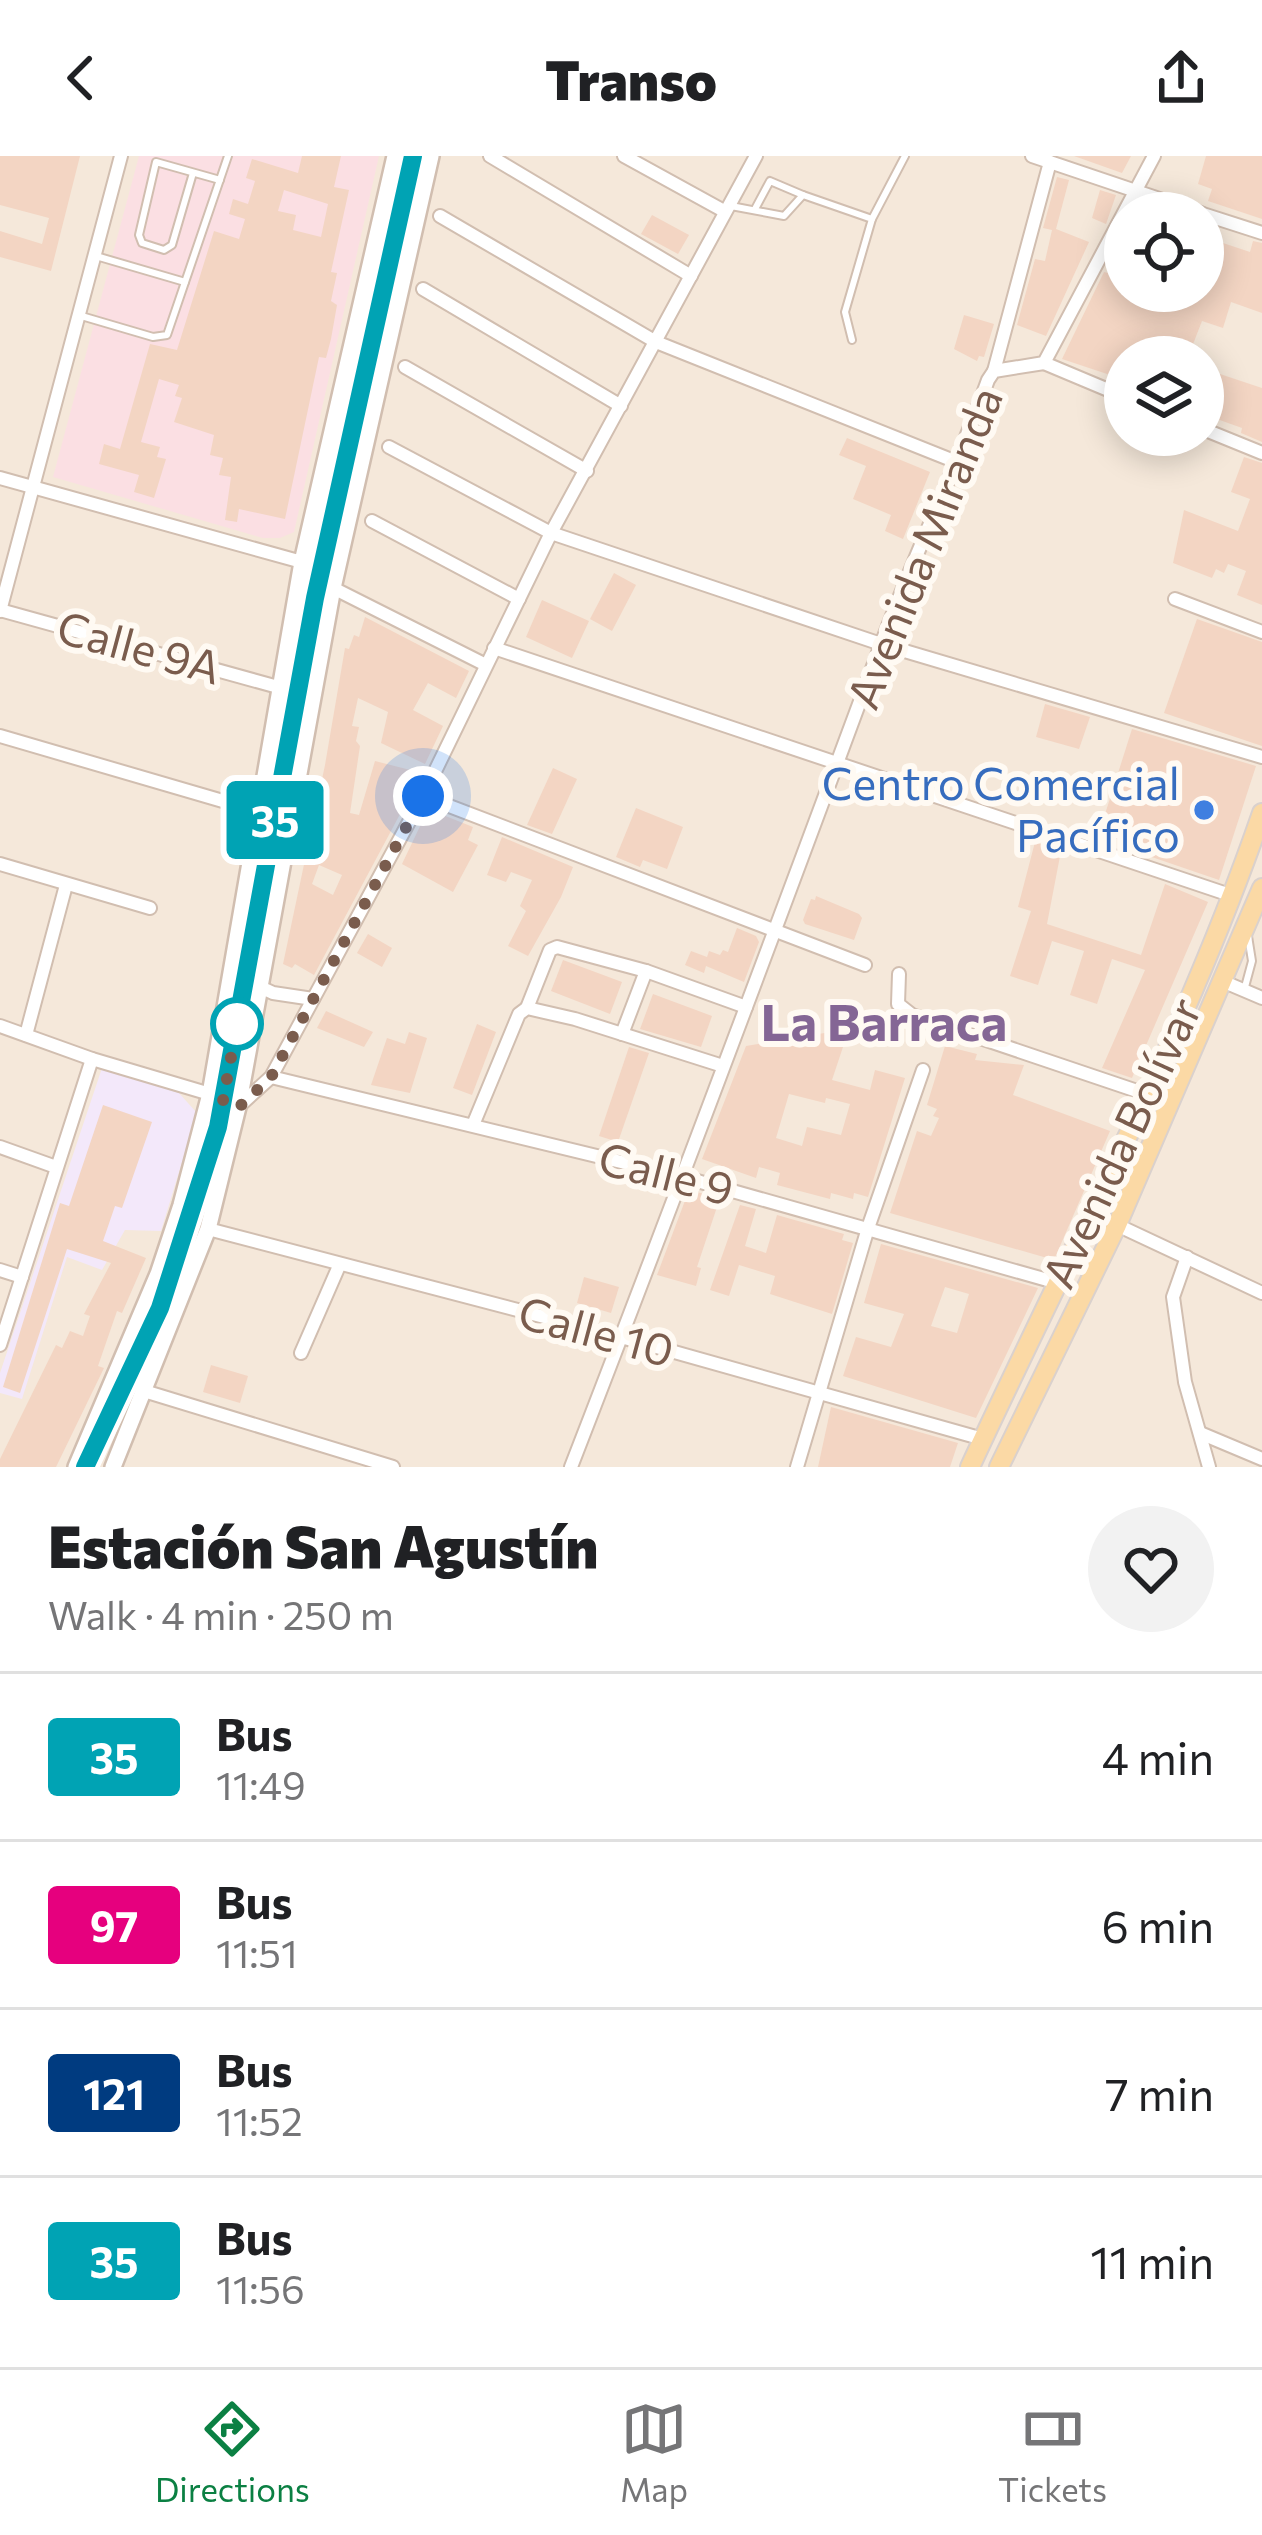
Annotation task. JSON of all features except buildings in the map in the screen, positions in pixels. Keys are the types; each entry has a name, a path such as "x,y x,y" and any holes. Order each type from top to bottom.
{"main road":[{"name":"Avenida Bolívar","path":"970,1467 1146,1094 1233,896 1262,813"},
{"name":"Avenida Bolívar","path":"999,1467 1117,1225 1262,888"}],"street":[{"path":"0,610 121,156"},
{"path":"113,1467 208,1229 257,811 278,687 395,156"},
{"path":"81,1467 224,1101 260,987 326,583 431,156"},
{"path":"490,156 691,276"},
{"path":"624,156 726,208"},
{"path":"0,1026 224,1101 271,1077 423,796 551,533 756,156"},
{"path":"1032,156 1136,192"},
{"name":"Avenida Miranda","path":"1136,192 1154,156"},
{"path":"994,370 1050,161"},
{"path":"440,216 656,342 958,463"},
{"path":"1224,220 1262,233"},
{"name":"Avenida Miranda","path":"571,1467 881,644 994,370 1044,363 1104,251"},
{"path":"423,289 621,406"},
{"path":"1044,363 1104,388"},
{"path":"405,367 587,471"},
{"path":"1224,438 1262,453"},
{"path":"389,447 551,533 881,644 1262,757"},
{"path":"0,478 302,562 326,583 486,665"},
{"path":"372,521 519,599"},
{"path":"1175,599 1262,632"},
{"name":"Calle 9A","path":"0,610 278,687"},
{"path":"494,648 1233,896"},
{"path":"0,736 257,811"},
{"path":"423,796 865,965"},
{"path":"0,864 151,908"},
{"path":"26,1035 66,885"},
{"path":"473,1125 517,1017 527,1008 550,950 556,946 646,971 746,1007"},
{"path":"622,1034 646,971"},
{"path":"899,974 898,1004 912,1015 1146,1094"},
{"path":"1222,982 1262,998"},
{"path":"260,987 313,999"},
{"path":"527,1008 723,1066"},
{"path":"0,1345 92,1059"},
{"path":"797,1467 868,1228 923,1070"},
{"name":"Calle 9","path":"271,1077 683,1177 1058,1283"},
{"path":"0,1147 56,1167"},
{"path":"1117,1225 1262,1294"},
{"name":"Calle 10","path":"208,1229 621,1337 983,1439"},
{"path":"1187,1257 1173,1297 1185,1382 1209,1467"},
{"path":"301,1353 339,1266"},
{"path":"0,1270 22,1277"},
{"path":"144,1391 355,1462 393,1467"},
{"path":"1200,1433 1262,1460"}],"lane":[{"path":"78,315 161,338 167,335 229,156"},
{"path":"224,1101 413,156"},
{"path":"852,340 845,312 872,219 905,156"},
{"path":"193,172 172,245 164,250 142,243 139,235 156,162 193,172 220,180"},
{"path":"754,211 770,181 872,219"},
{"path":"726,208 788,215 803,195"},
{"path":"94,256 185,282"},
{"path":"1244,991 1252,961 1245,928"}],"shaded area":[{"path":"0,156 1262,156 1262,1467 0,1467"},
{"path":"139,156 379,156 294,532 280,538 263,538 53,477"},
{"path":"102,1068 179,1093 197,1113 161,1231 125,1230 102,1270 67,1257 22,1399 0,1393 0,1373"}],"bus line":[{"name":"35","path":"85,1467 160,1308 218,1127 315,598 413,156"}],"place":[{"name":"Centro Comercial Pacífico","path":"1204,810"}],"district":[{"name":"La Barraca","path":"884,1023"}],"route":[{"path":"237,1024 240,1009 223,1100 238,1108 271,1077 423,796"}]}
